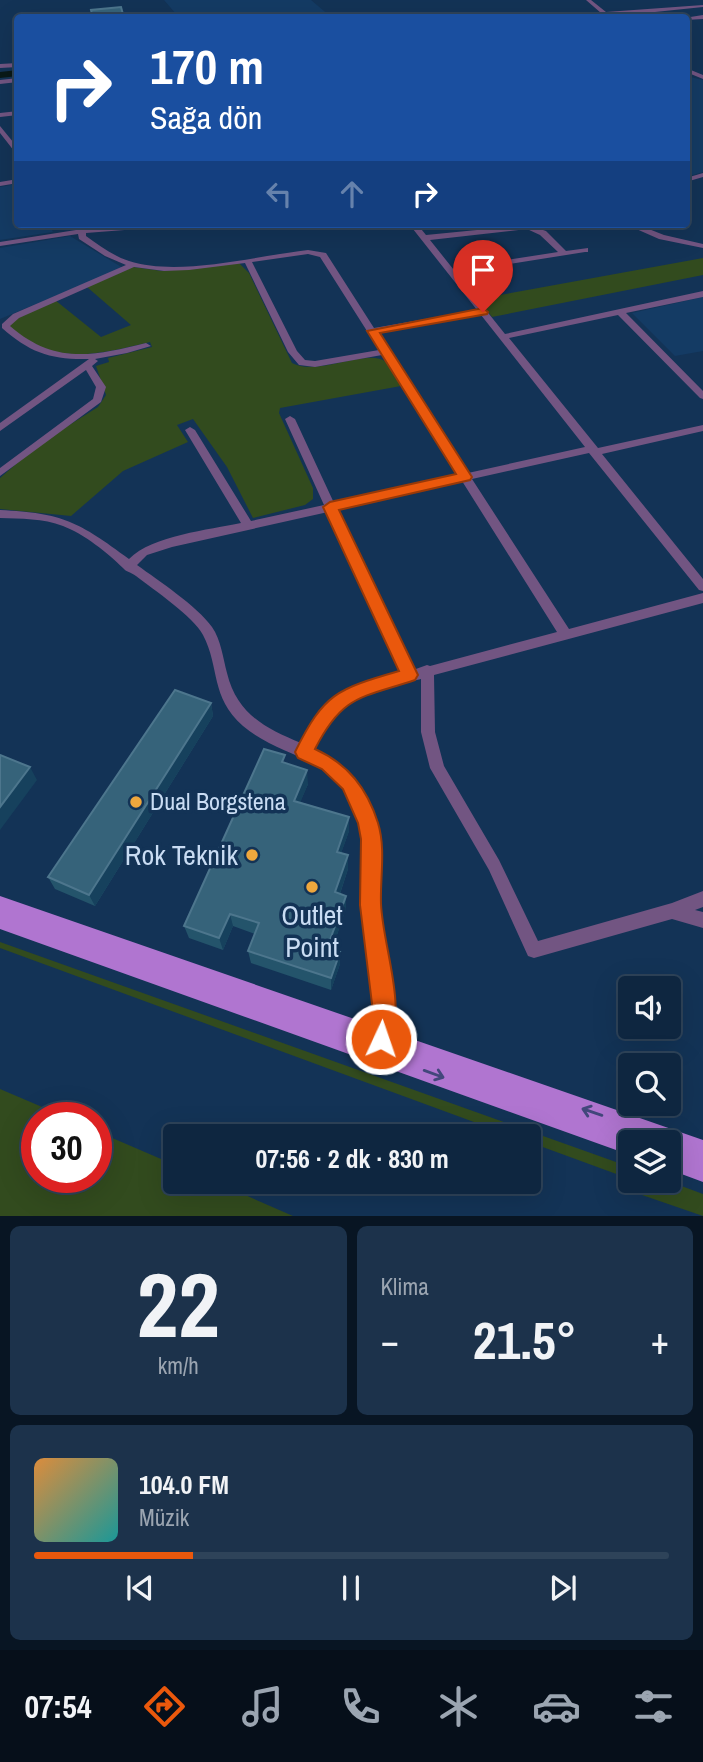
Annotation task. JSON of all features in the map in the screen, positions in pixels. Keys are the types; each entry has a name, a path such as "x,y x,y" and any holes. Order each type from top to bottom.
{"main road":[{"path":"0,905 379,1046 618,1139"},
{"path":"0,920 703,1151"},
{"path":"681,1163 703,1171"}],"street":[{"path":"588,0 605,13"},
{"path":"594,14 703,6"},
{"path":"0,128 14,149"},
{"path":"0,244 74,228"},
{"path":"79,228 82,237 132,265 167,268 308,252 323,255 565,634"},
{"path":"417,228 703,587"},
{"path":"425,238 511,228"},
{"path":"532,228 543,233 564,253"},
{"path":"640,228 703,246"},
{"path":"497,264 585,250"},
{"path":"247,260 293,352 302,363 315,364 386,351"},
{"path":"92,362 46,352 11,332 6,324 16,316 132,265"},
{"path":"502,337 703,294"},
{"path":"373,331 483,312"},
{"path":"621,313 703,396"},
{"path":"0,428 92,362 146,346"},
{"path":"0,473 98,400 101,387 92,362"},
{"path":"290,419 409,675"},
{"path":"128,566 136,556 154,547 465,477 703,428"},
{"path":"190,429 248,525"},
{"path":"0,513 44,518 75,527 177,602 206,629 222,686 243,718 265,735 328,763 350,783 368,823 371,839 371,905 384,1012 379,1046"},
{"path":"304,752 322,718 335,702 360,690 703,598"},
{"path":"427,670 428,732 437,768 494,865 534,950 672,911 703,899"},
{"path":"672,911 703,920"}],"shaded area":[{"path":"164,0 311,0 327,14 176,14"},
{"path":"690,77 703,80 703,172 690,176"},
{"path":"14,185 14,228 51,228 53,232 0,240 0,187"},
{"path":"70,236 123,268 0,319 0,248"},
{"path":"703,297 703,351 675,356 632,313"}],"green space":[{"path":"703,258 703,275 492,317 478,299"},
{"path":"239,263 249,273 292,363 315,367 378,358 393,370 401,386 280,408 279,413 313,488 313,499 305,505 253,518 227,467 193,419 177,425 188,442 123,471 71,516 0,509 0,478 39,444 98,407 106,395 96,366 109,362 108,358 152,347 150,342 88,354 57,352 27,341 14,332 8,323 55,300 101,337 131,325 87,287 133,267 162,271"},
{"path":"0,942 510,1124 479,1124 0,948"},
{"path":"0,1089 30,1102 21,1102 21,1193 112,1193 112,1138 163,1160 163,1194 243,1194 293,1216 0,1216"},
{"path":"541,1135 618,1163 618,1175 541,1146"},
{"path":"681,1186 703,1194 703,1216 642,1195 681,1193"}],"building":[{"path":"121,7 123,14 92,14 91,10"},
{"name":"Dual Borgstena","path":"175,690 211,703 89,895 48,877"},
{"path":"264,749 285,755 282,762 307,770 294,801 349,817 337,852 348,855 335,892 346,896 327,948 340,952 331,978 248,951 259,923 230,914 219,938 184,926"},
{"path":"0,755 30,767 0,807"}],"waterway":[{"path":"0,75 14,73"}],"place":[{"name":"Dual Borgstena","path":"136,802"},
{"name":"Rok Teknik","path":"252,855"},
{"name":"Outlet Point","path":"312,887"}],"route":[{"path":"381,1039 385,1023 371,905 371,839 368,823 350,783 341,773 328,763 304,752 322,718 335,702 360,690 409,675 330,507 465,477 373,331 483,312"}]}
